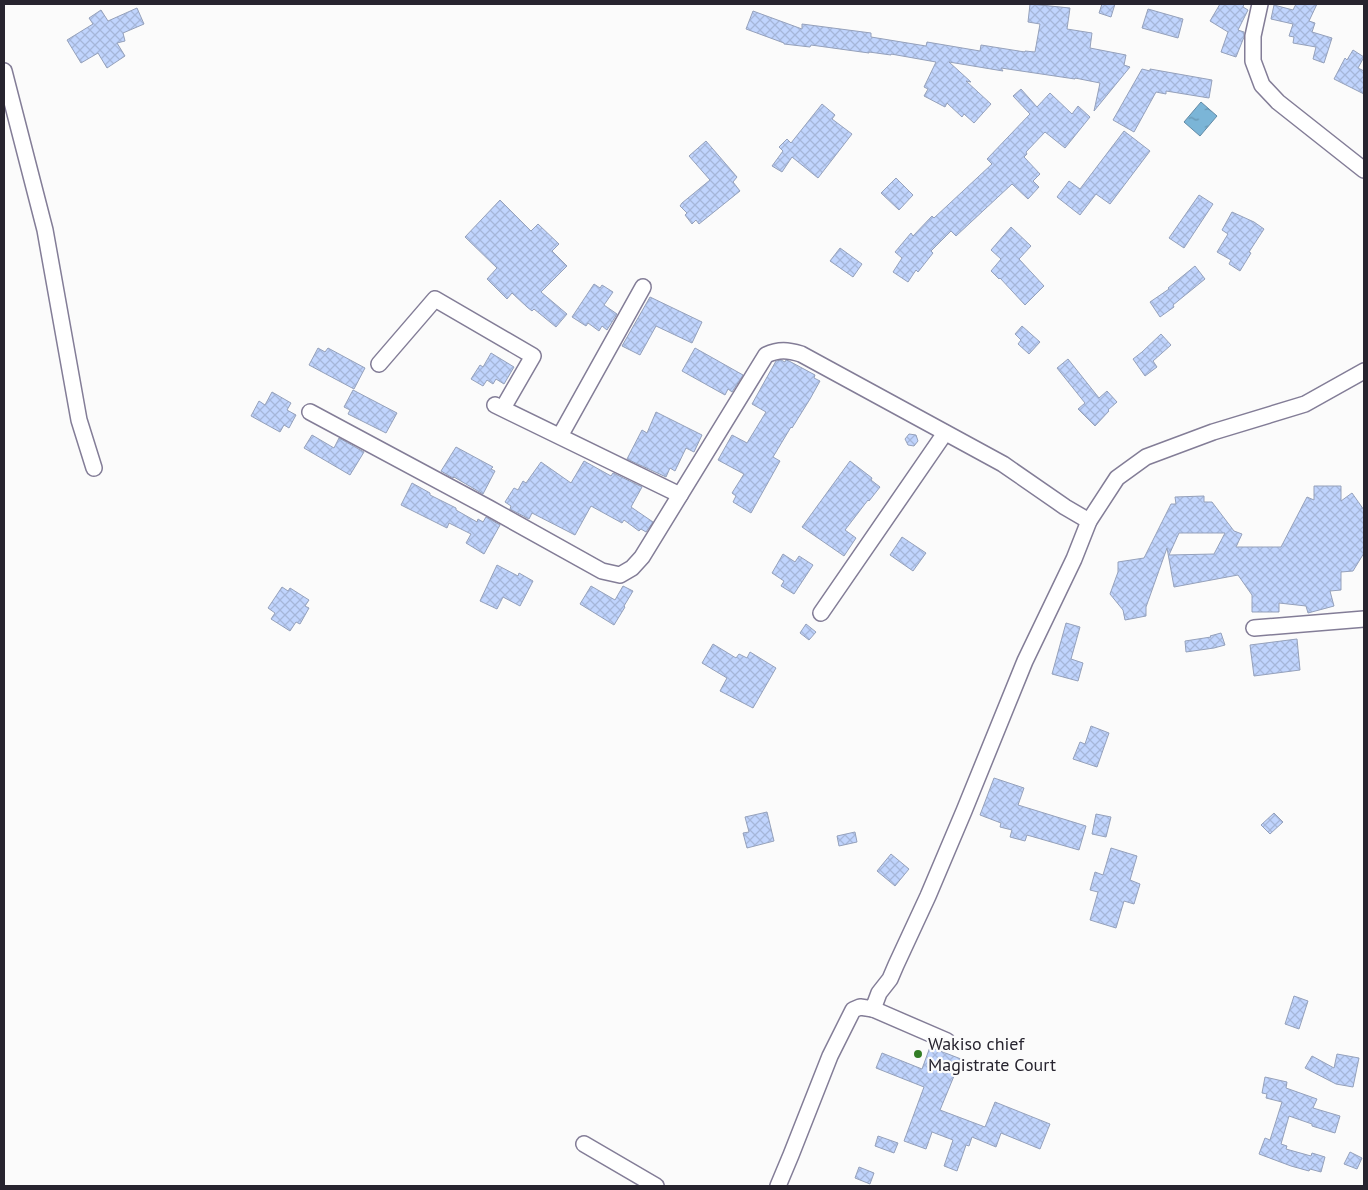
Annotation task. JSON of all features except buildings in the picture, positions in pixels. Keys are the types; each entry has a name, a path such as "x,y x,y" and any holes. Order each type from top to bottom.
{"street":[{"path":"1260,4 1253,36 1253,61 1262,85 1278,102 1364,170"},
{"path":"4,71 45,230 79,420 94,468"},
{"path":"560,436 643,287"},
{"path":"379,364 435,299 533,356 498,406 680,494"},
{"path":"310,412 602,571 620,575 632,568 642,557 766,355 776,350 789,350 801,354 1003,464 1065,507 1089,521"},
{"path":"873,1009 879,993 890,979 928,896 1025,661 1074,559 1089,521 1116,478 1146,458 1213,432 1305,404 1364,371"},
{"path":"821,613 945,433"},
{"path":"1254,628 1364,619"},
{"path":"778,1186 830,1056 853,1010 860,1007 873,1009 947,1041"},
{"path":"584,1144 656,1186"}],"water":[{"path":"1201,102 1217,116 1200,136 1184,122"}],"place":[{"name":"Wakiso chief Magistrate Court","path":"918,1054"}]}
